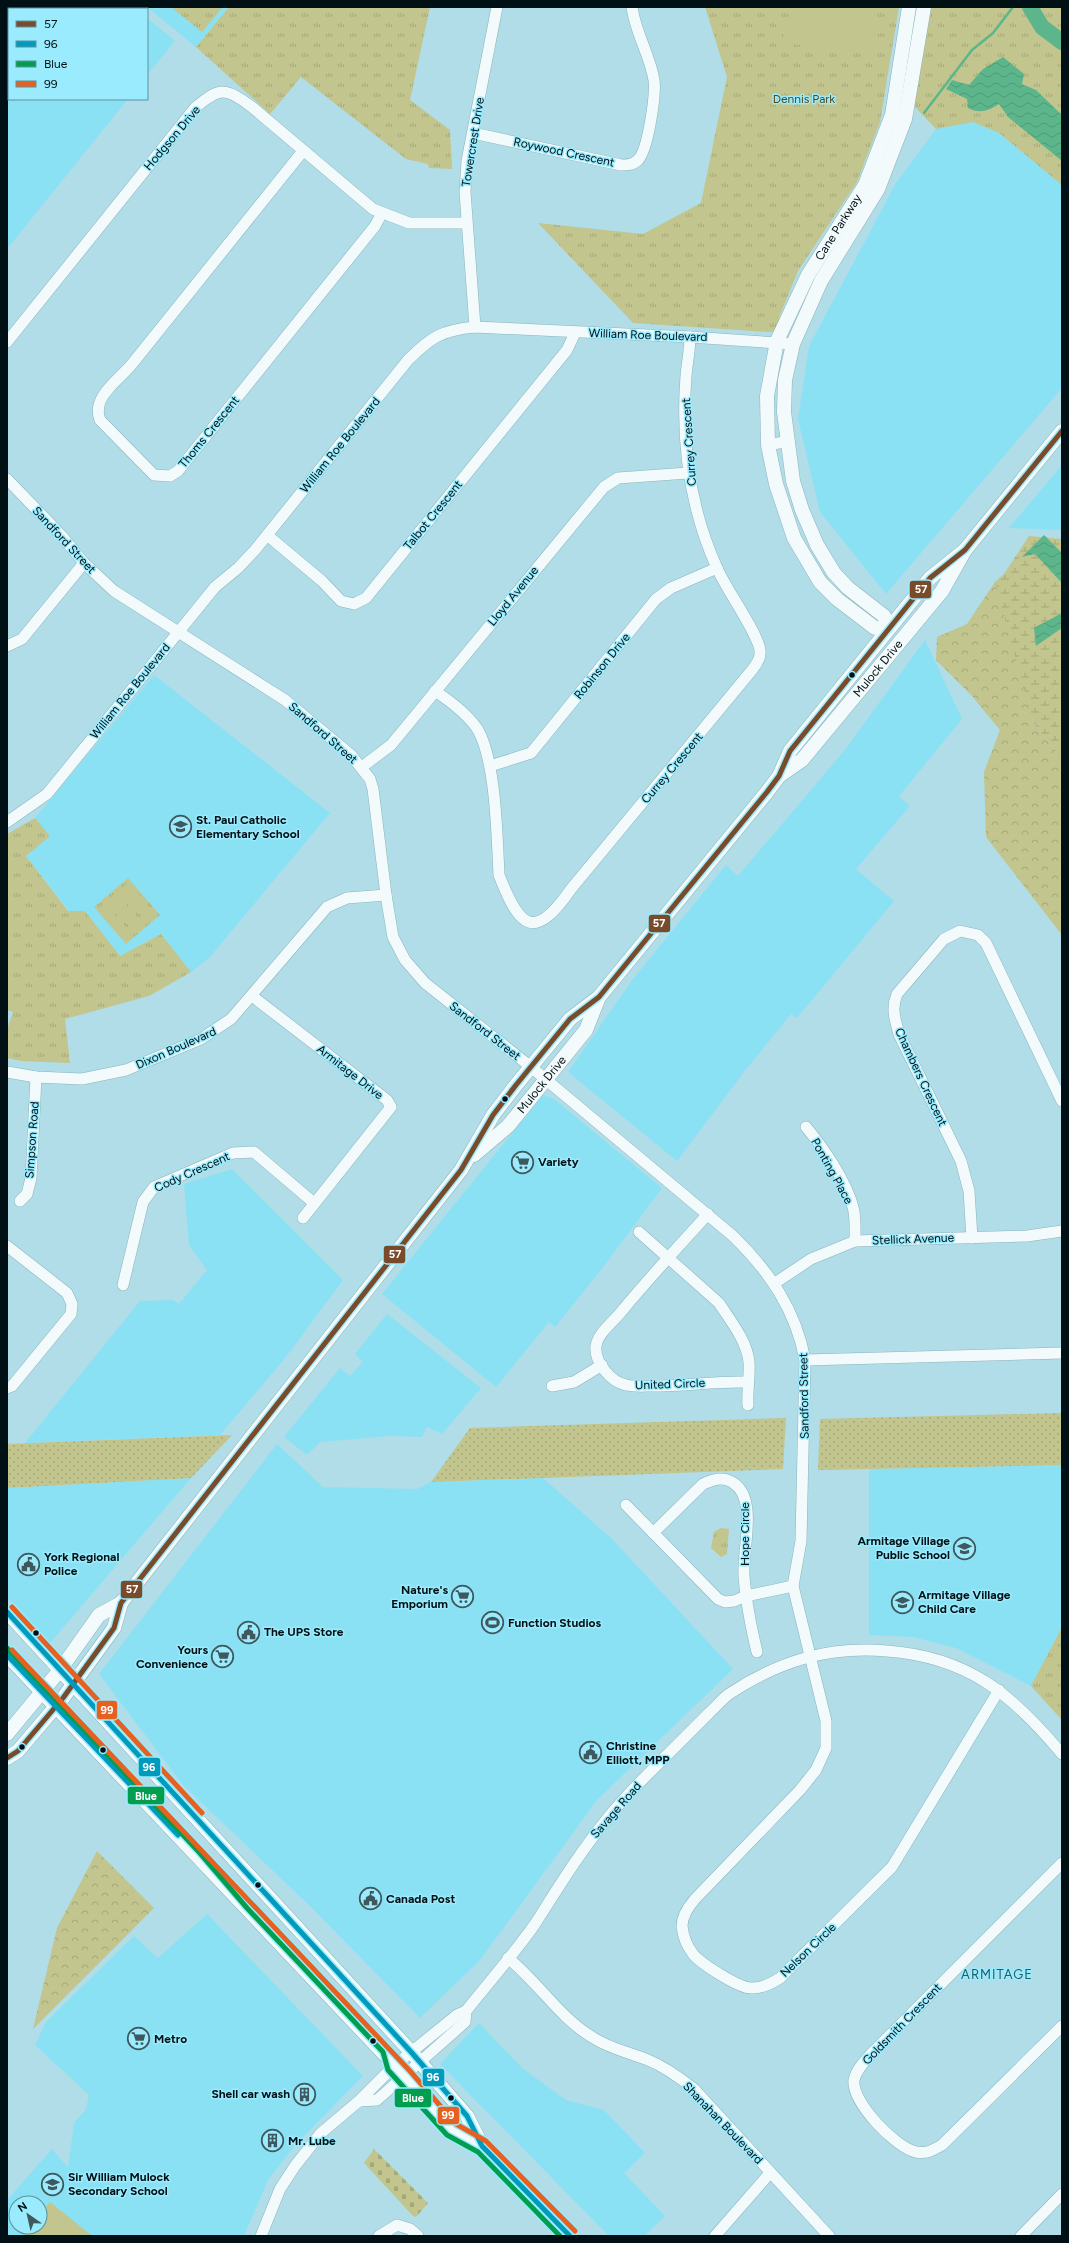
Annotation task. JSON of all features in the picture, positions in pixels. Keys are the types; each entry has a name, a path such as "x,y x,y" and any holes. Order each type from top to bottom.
{"main road":[{"name":"Cane Parkway","path":"909,7 892,115 865,185 808,275 777,342 767,396 768,445 776,484 794,538 820,582 837,598 875,628 889,628 884,616 848,588 834,573 817,545 802,510 794,482 784,412 785,380 793,344 821,281 878,189 905,119 924,7"},
{"name":"Mulock Drive","path":"779,776 802,760 942,591 965,550 1062,431"},
{"name":"Mulock Drive","path":"7,1758 18,1751 56,1707 114,1628 121,1603 468,1160 492,1115 570,1019 600,997 779,776 790,750 930,578 965,550"},
{"name":"Mulock Drive","path":"468,1160 508,1126 586,1030 600,997"},
{"name":"Mulock Drive","path":"7,1734 60,1670 99,1615 121,1603"},
{"path":"7,1612 416,2058 467,2116 482,2146"},
{"path":"7,1655 405,2076 452,2130 482,2146 570,2236"}],"street":[{"name":"Towercrest Drive","path":"475,327 470,247 466,223 465,185 473,133 497,7"},
{"name":"Roywood Crescent","path":"473,133 621,165 627,165 637,161 645,146 654,90 654,79 633,19 632,7"},
{"name":"Hodgson Drive","path":"7,342 195,108 206,98 217,92 234,94 252,106 373,210 409,223 466,223"},
{"name":"Thoms Crescent","path":"303,151 132,364 120,378 109,387 100,402 98,414 100,420 154,475 170,476 178,471 292,331 375,226 382,213"},
{"name":"William Roe Boulevard","path":"8,821 47,794 178,631 215,587 238,568 267,536 408,360 425,343 441,334 460,328 475,327 690,337 793,344"},
{"name":"Talbot Crescent","path":"267,536 322,581 341,601 354,604 366,598 567,350 575,332"},
{"name":"Currey Crescent","path":"435,691 464,714 477,730 490,766 499,874 512,908 529,923 542,921 557,909 571,889 752,670 760,658 760,651 754,637 717,568 698,518 688,473 685,398 690,337"},
{"path":"768,445 788,442"},
{"name":"Lloyd Avenue","path":"362,767 391,745 604,487 618,478 688,473"},
{"name":"Sandford Street","path":"7,479 61,535 84,563 114,591 285,700 339,744 362,767 370,779 376,803 386,895 393,937 405,960 425,983 545,1079 708,1214 754,1256 775,1283 796,1325 806,1360 801,1541 793,1586 810,1657"},
{"path":"7,646 22,639 84,563"},
{"name":"Robinson Drive","path":"490,766 531,753 656,599 672,588 717,568"},
{"name":"Cane Parkway","path":"889,628 902,639"},
{"name":"Dixon Boulevard","path":"7,1072 36,1077 82,1079 126,1070 201,1039 219,1029 232,1019 327,907 347,898 386,895"},
{"name":"Chambers Crescent","path":"972,1238 969,1191 961,1161 900,1034 893,1014 897,994 944,939 960,931 978,935 986,943 1062,1101"},
{"name":"Armitage Drive","path":"252,996 386,1100 391,1107 303,1218"},
{"name":"Simpson Road","path":"20,1201 27,1194 31,1178 36,1077"},
{"name":"Ponting Place","path":"806,1127 818,1142 850,1198 854,1208 855,1241"},
{"name":"Cody Crescent","path":"123,1285 143,1202 154,1186 233,1153 248,1151 254,1152 314,1203"},
{"name":"United Circle","path":"708,1214 668,1256 603,1332 596,1346 602,1365 618,1382 629,1385 747,1382"},
{"name":"Stellick Avenue","path":"775,1283 811,1259 855,1241 1027,1236 1062,1231"},
{"path":"639,1232 668,1256 719,1304 726,1314 745,1349 749,1361 747,1382 748,1405"},
{"path":"7,1246 67,1293 72,1304 72,1308 71,1314 12,1386 7,1388"},
{"path":"806,1360 1062,1353"},
{"path":"552,1386 574,1382 602,1365"},
{"name":"Hope Circle","path":"653,1533 703,1484 722,1478 737,1485 743,1492 747,1505 744,1575 746,1596 757,1652"},
{"path":"626,1505 718,1599 725,1602 734,1601 746,1596 793,1586"},
{"name":"Savage Road","path":"416,2058 465,2022 466,2011 534,1925 561,1882 608,1817 682,1739 728,1695 785,1664 830,1652 864,1648 923,1655 967,1671 1000,1690 1035,1721 1062,1754"},
{"name":"Nelson Circle","path":"810,1657 826,1721 826,1748 816,1770 800,1790 695,1898 687,1910 682,1924 684,1939 694,1955 734,1983 750,1988 769,1984 780,1978 892,1867 1000,1690"},
{"name":"Goldsmith Crescent","path":"1062,1863 871,2054 860,2068 854,2080 856,2091 861,2104 900,2145 916,2152 928,2153 942,2145 1062,2026"},
{"name":"Shanahan Boulevard","path":"508,1958 520,1968 563,2014 591,2037 613,2050 647,2060 673,2072 707,2103 829,2236"},
{"path":"261,2236 273,2204 295,2166 321,2133 359,2101 394,2066 416,2058"},
{"path":"359,2101 377,2100 405,2076 416,2058"},
{"path":"715,2236 770,2173"},
{"path":"1021,2236 1062,2194"},
{"path":"379,2236 397,2225 410,2229 418,2236"}],"shaded area":[{"path":"7,7 134,7 135,8 8,8 8,100 127,100 7,249"},
{"path":"147,7 229,7 196,47"},
{"path":"148,19 175,41 148,74"},
{"path":"973,122 999,133 1062,185 1062,388 886,594 820,512 798,419 809,346 896,183 936,129"},
{"path":"1062,465 1062,530 1009,528"},
{"path":"925,640 962,719 899,796 910,806 856,869 894,901 797,1018 791,1014 744,1072 677,1161 568,1072 633,979 726,865 738,876 844,751"},
{"name":"St. Paul Catholic Elementary School","path":"154,675 330,813 209,958 191,972 161,934 120,956 85,911 69,911 26,856 49,836 35,818"},
{"path":"543,1095 554,1099 662,1188 604,1266 555,1327 549,1322 496,1387 382,1294"},
{"path":"232,1169 343,1280 286,1357 220,1435 25,1443 140,1301 173,1300 179,1304 207,1270 189,1245 184,1184"},
{"path":"387,1314 481,1388 442,1434 427,1427 422,1437 391,1436 320,1442 307,1455 284,1437 340,1368 350,1376 363,1362 355,1354"},
{"path":"277,1444 323,1487 417,1489 431,1482 543,1478 612,1539 733,1669 597,1800 480,1960 420,2018 312,1908 183,1785 99,1674"},
{"name":"Armitage Village Public School","path":"1062,1465 1062,1627 1031,1686 956,1648 913,1637 869,1635 869,1469"},
{"path":"191,1478 50,1643 7,1597 7,1488"},
{"path":"207,1914 363,2076 297,2143 268,2180 244,2236 7,2236 8,2199 8,2235 48,2235 48,2195 11,2195 52,2149 68,2167 74,2123 86,2109 89,2095 35,2045 46,2022 134,1936 158,1958"},
{"path":"479,2023 522,2068 566,2100 604,2110 645,2153 624,2173 665,2216 644,2236 609,2236 440,2064"}],"green space":[{"path":"171,7 223,7 202,32"},
{"path":"229,7 430,7 410,100 450,130 452,169 429,168 428,164 406,159 301,77 270,114 196,47"},
{"name":"Dennis Park","path":"705,7 899,7 880,122 857,182 798,271 780,315 776,331 769,332 633,323 538,223 643,234 701,203 727,77"},
{"path":"791,7 876,7 873,47 862,52 782,43"},
{"path":"931,7 1062,7 1062,185 999,133 973,122 936,129 914,106"},
{"path":"1029,536 1062,539 1062,759 1033,722 995,582 1004,574"},
{"path":"995,582 1017,651 1033,722 1062,759 1062,935 986,837 984,772 1000,730 972,696 936,660 937,637 967,624"},
{"path":"35,818 50,836 26,856 68,911 85,911 120,956 161,934 191,972 149,996 65,1019 70,1063 21,1061 7,1058 7,1030 13,1012 7,1010 7,834"},
{"path":"128,878 160,915 126,944 94,907"},
{"path":"128,882 140,896 133,901 122,888"},
{"path":"116,892 128,906 122,911 110,898"},
{"path":"144,901 156,915 150,920 138,906"},
{"path":"105,903 116,916 110,922 98,908"},
{"path":"132,911 144,925 138,930 126,916"},
{"path":"121,921 132,935 126,940 115,926"},
{"path":"1062,1413 1062,1465 818,1470 820,1419"},
{"path":"786,1418 783,1469 431,1482 470,1428"},
{"path":"232,1435 191,1478 7,1488 7,1444"},
{"path":"721,1528 729,1529 727,1554 721,1557 711,1548 714,1532"},
{"path":"1062,1627 1062,1720 1031,1686"},
{"path":"97,1851 154,1908 33,2029 57,1928"},
{"path":"374,2149 428,2203 416,2217 413,2216 364,2163"},
{"path":"50,2202 92,2236 22,2236 48,2235 48,2204"}],"water":[{"path":"1003,57 1024,74 1022,84 1036,90 1062,115 1062,161 1008,117 999,104 984,111 972,110 968,108 967,99 946,89 952,80 969,85 983,69"},
{"path":"1044,535 1062,553 1062,583 1035,554 1022,557"},
{"path":"1062,613 1062,628 1036,646 1034,628"}],"waterway":[{"path":"924,113 972,50 993,33 1013,7"},
{"path":"1030,7 1042,27 1062,42"}],"transit line":[{"name":"57","path":"7,1758 18,1751 63,1698 114,1628 121,1603 461,1170 493,1115 516,1085 570,1019 599,997 767,792 779,776 790,751 930,578 965,550 1062,431"},
{"name":"99","path":"12,1607 202,1813"},
{"name":"96","path":"7,1612 412,2053 467,2116 482,2146 570,2236"},
{"name":"Blue","path":"7,1648 199,1852 247,1908 383,2052 388,2070 447,2135 478,2152 560,2236"},
{"name":"99","path":"12,1650 410,2071 456,2124 486,2141 575,2231"},
{"name":"96","path":"7,1655 178,1835"}],"place":[{"name":"St. Paul Catholic Elementary School","path":"180,827"},
{"name":"Variety","path":"522,1162"},
{"name":"Armitage Village Public School","path":"965,1548"},
{"name":"York Regional Police","path":"28,1564"},
{"name":"Nature's Emporium","path":"463,1597"},
{"name":"Armitage Village Child Care","path":"903,1602"},
{"name":"Function Studios","path":"492,1623"},
{"name":"The UPS Store","path":"248,1632"},
{"name":"Yours Convenience","path":"223,1657"},
{"name":"Christine Elliott, MPP","path":"591,1753"},
{"name":"Canada Post","path":"371,1899"},
{"name":"Metro","path":"139,2039"},
{"name":"Shell car wash","path":"305,2094"},
{"name":"Mr. Lube","path":"272,2141"},
{"name":"Sir William Mulock Secondary School","path":"52,2184"}],"district":[{"name":"ARMITAGE","path":"997,1974"}]}
